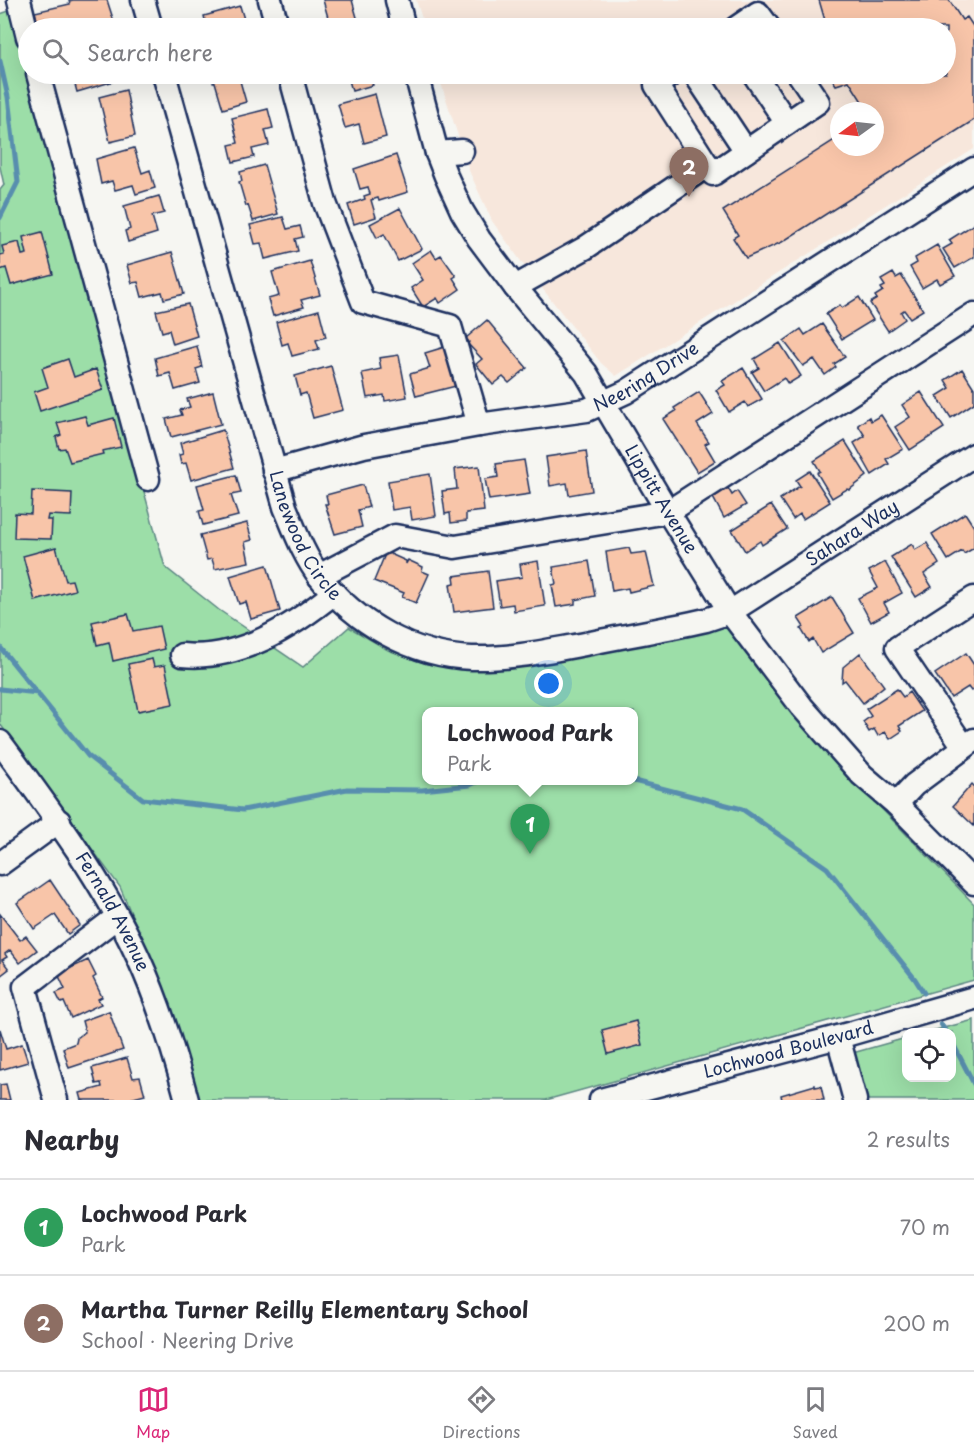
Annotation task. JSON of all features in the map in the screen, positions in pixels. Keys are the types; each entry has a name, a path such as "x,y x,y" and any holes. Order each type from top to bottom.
{"street":[{"path":"19,0 23,18"},
{"path":"143,0 148,18"},
{"path":"270,0 275,18"},
{"path":"397,0 402,18"},
{"path":"751,18 758,13 762,18"},
{"path":"42,84 148,479"},
{"name":"Lanewood Circle","path":"167,84 285,507 301,546 326,584 358,615 392,638 439,654 472,658 521,656 679,626 730,612"},
{"path":"293,84 325,202 363,302 450,326 479,425"},
{"name":"Lippitt Avenue","path":"419,84 437,153 462,211 479,239 515,287 586,373 730,612 802,707 862,775 896,804 974,883"},
{"path":"657,84 713,174 818,102 806,84"},
{"path":"702,84 746,151"},
{"path":"761,84 787,123"},
{"path":"437,153 462,151"},
{"path":"515,287 585,248 708,165"},
{"name":"Neering Drive","path":"274,471 364,446 479,425 588,410 626,392 974,169"},
{"path":"182,655 220,653 245,647 304,617 326,584 395,536 455,547 668,512 974,314"},
{"name":"Sahara Way","path":"730,612 974,455"},
{"path":"896,804 914,784 969,743 897,648 974,598"},
{"name":"Fernald Avenue","path":"0,742 59,821 117,917 138,957 160,1010 187,1100"},
{"path":"0,864 59,821"},
{"path":"56,1100 25,987 117,917"},
{"name":"Lochwood Boulevard","path":"602,1100 974,998"},
{"path":"838,1037 855,1100"}],"shaded area":[{"path":"416,0 974,0 974,149 616,376 601,363 492,221 470,173 441,84 956,84 956,18 422,18"}],"green space":[{"path":"18,8 20,18 18,18 18,84 31,84 165,567 219,610 303,667 349,627 388,650 427,664 461,669 502,665 722,622 755,657 809,734 974,904 974,980 546,1100 197,1100 163,989 120,887 0,724 0,190 4,185 0,167 0,14"},
{"path":"974,1020 974,1100 864,1100 849,1054 902,1039 902,1082 956,1082 956,1028 943,1028"}],"building":[{"path":"107,0 113,18 36,18 35,12 70,4 69,1"},
{"path":"323,0 352,0 357,18 328,18"},
{"path":"819,0 949,0 962,20 967,17 974,25 974,120 782,242 746,258 733,238 738,235 723,211 830,143 830,156 884,156 884,102 862,102 851,84 956,84 956,18 824,18"},
{"path":"240,6 244,18 204,18 204,16"},
{"path":"75,84 104,84 77,92"},
{"path":"216,84 241,84 246,102 223,109"},
{"path":"350,84 373,85 352,91"},
{"path":"126,90 135,136 110,142 99,97"},
{"path":"375,94 386,137 364,143 359,124 345,128 338,104"},
{"path":"268,109 273,128 265,130 269,145 252,149 254,157 233,162 229,145 238,143 232,118"},
{"path":"134,148 142,173 150,170 155,188 136,194 133,185 115,190 112,181 101,184 96,159"},
{"path":"396,155 408,192 379,201 378,198 371,200 376,217 354,224 348,205 365,199 364,196 370,194 368,187 360,189 354,169"},
{"path":"264,165 278,214 253,221 239,182 242,181 240,172"},
{"path":"159,196 164,213 152,216 157,233 128,242 125,231 130,229 124,206"},
{"path":"400,208 422,249 398,261 384,234 377,238 370,224"},
{"path":"283,217 287,229 300,226 303,237 295,239 298,251 265,259 261,243 255,244 250,225"},
{"path":"974,224 974,257 955,268 943,249 952,244 949,240"},
{"path":"42,232 53,274 11,285 6,268 0,270 0,255 4,254 2,246 19,242 22,255 27,254 23,237"},
{"path":"937,245 955,276 940,284 937,279 922,288 910,267 917,263 915,258"},
{"path":"431,250 436,258 441,255 456,276 453,278 460,289 440,303 437,298 423,307 411,288 423,280 412,263"},
{"path":"172,252 184,294 164,299 162,292 142,297 138,282 132,283 127,265"},
{"path":"310,261 320,295 301,300 304,307 273,316 268,299 279,296 272,272"},
{"path":"893,273 896,278 901,275 923,310 910,318 904,310 901,312 905,319 888,331 870,303 877,299 875,296 883,291 881,288 885,286 881,280"},
{"path":"859,297 873,320 842,339 826,314 840,305 842,308"},
{"path":"188,304 197,336 173,344 169,330 162,332 156,311"},
{"path":"319,310 326,337 316,340 319,349 292,356 288,343 282,345 276,322"},
{"path":"487,320 527,368 509,383 503,377 493,385 476,364 482,359 467,343 469,342 466,338"},
{"path":"822,324 845,357 834,364 836,367 825,375 814,359 803,366 784,341 801,329 805,335"},
{"path":"780,343 801,376 788,384 784,378 764,391 752,372 759,368 754,359"},
{"path":"197,346 202,367 196,369 200,383 175,390 170,373 159,376 155,358"},
{"path":"448,346 460,385 416,396 410,374 430,368 425,353"},
{"path":"399,355 407,397 385,401 384,395 367,398 362,373 381,369 379,358"},
{"path":"68,359 74,377 96,369 103,390 40,411 34,392 48,387 42,368"},
{"path":"331,366 343,410 313,418 306,393 300,395 295,376"},
{"path":"743,368 762,399 748,407 745,402 729,412 716,390 725,385 722,381"},
{"path":"962,369 974,388 974,403 951,418 937,396 950,388 945,380"},
{"path":"213,392 221,424 171,437 166,419 182,415 180,410 190,407 187,399"},
{"path":"699,392 713,414 697,424 709,442 705,444 715,461 697,472 663,419 676,411 674,408"},
{"path":"921,392 944,428 910,450 895,427 910,417 902,405"},
{"path":"881,415 903,449 886,459 889,464 872,475 854,443 865,436 858,425 869,417 871,421"},
{"path":"85,416 88,425 114,418 121,447 70,462 65,448 59,449 56,437 61,435 57,423"},
{"path":"223,430 234,468 191,480 186,463 181,464 179,455 183,454 180,443"},
{"path":"845,441 867,476 849,490 832,498 817,473 820,471 814,461"},
{"path":"586,451 592,491 569,495 567,483 550,486 546,457"},
{"path":"524,460 530,494 489,500 485,479 498,477 496,464"},
{"path":"479,466 484,511 466,513 466,521 451,523 450,513 445,514 442,491 457,489 455,469"},
{"path":"810,471 830,502 803,519 800,514 793,519 780,499 800,486 796,480"},
{"path":"430,474 436,516 412,520 410,507 392,510 388,481"},
{"path":"236,475 241,493 231,495 238,516 203,525 199,511 204,510 197,485"},
{"path":"725,483 732,495 737,491 746,505 724,518 710,492"},
{"path":"363,485 369,507 358,510 362,527 335,534 325,504 328,504 326,495"},
{"path":"32,491 72,493 71,516 48,515 47,520 52,520 51,539 14,538 15,513 31,514"},
{"path":"771,505 787,529 762,545 760,541 745,551 732,530"},
{"path":"965,513 974,527 974,548 964,554 962,551 948,560 932,534"},
{"path":"247,523 252,540 245,542 249,562 215,569 212,559 207,560 200,535"},
{"path":"927,543 939,564 924,574 932,587 916,597 891,557 912,544 915,550"},
{"path":"56,547 66,581 72,580 75,590 35,601 23,556"},
{"path":"629,548 631,554 646,552 654,586 629,592 628,588 612,591 606,552"},
{"path":"386,552 406,561 406,564 408,560 423,567 422,571 429,574 416,603 402,597 404,593 374,581"},
{"path":"538,561 545,606 514,611 513,604 500,606 496,581 522,577 520,564"},
{"path":"589,561 595,596 575,600 575,604 556,607 552,585 556,584 553,567"},
{"path":"885,562 902,593 884,603 889,612 871,622 858,598 878,588 869,571"},
{"path":"267,565 280,611 251,619 246,602 239,604 230,576"},
{"path":"488,571 493,607 454,612 450,584 455,583 454,576"},
{"path":"832,597 854,633 821,653 813,639 809,642 801,629 804,627 798,618"},
{"path":"128,614 133,631 159,626 164,649 113,661 109,642 97,645 92,622"},
{"path":"860,653 884,686 863,703 845,680 842,682 843,667"},
{"path":"966,653 974,665 974,689 971,691 968,687 951,698 935,674"},
{"path":"152,659 154,667 165,665 173,704 138,711 128,664"},
{"path":"897,689 903,697 909,692 922,711 899,726 902,731 890,739 885,732 878,736 874,729 869,732 863,722 871,716 866,709"},
{"path":"972,784 974,786 974,826 953,806"},
{"path":"50,880 80,925 68,934 55,915 34,929 17,903"},
{"path":"0,914 20,940 26,936 37,950 20,963 10,950 5,954 7,957 2,960 9,969 0,976"},
{"path":"88,960 96,976 93,978 102,997 98,999 101,1004 71,1018 64,1002 61,1003 56,993 65,989 58,974"},
{"path":"109,1011 123,1050 69,1068 63,1048 76,1043 77,1038 85,1032 82,1021"},
{"path":"636,1021 642,1045 608,1054 602,1030"},
{"path":"0,1029 6,1049 22,1044 28,1062 0,1070"},
{"path":"127,1058 133,1078 140,1077 145,1095 126,1100 82,1100 80,1093 102,1087 101,1083 96,1084 92,1068"},
{"path":"6,1084 10,1100 0,1100 0,1085"},
{"path":"815,1085 815,1087 821,1086 824,1100 782,1100 781,1095"}],"waterway":[{"path":"0,61 8,97 18,182 0,218"},
{"path":"0,647 88,756 143,799 243,810 347,789 422,790 470,785"},
{"path":"0,689 38,693"},
{"path":"638,782 742,809 827,868 924,993"},
{"path":"941,1024 944,1028"},
{"path":"956,1050 974,1084"}],"place":[{"name":"Martha Turner Reilly Elementary School","path":"689,197"},
{"name":"Lochwood Park","path":"530,854"}]}
